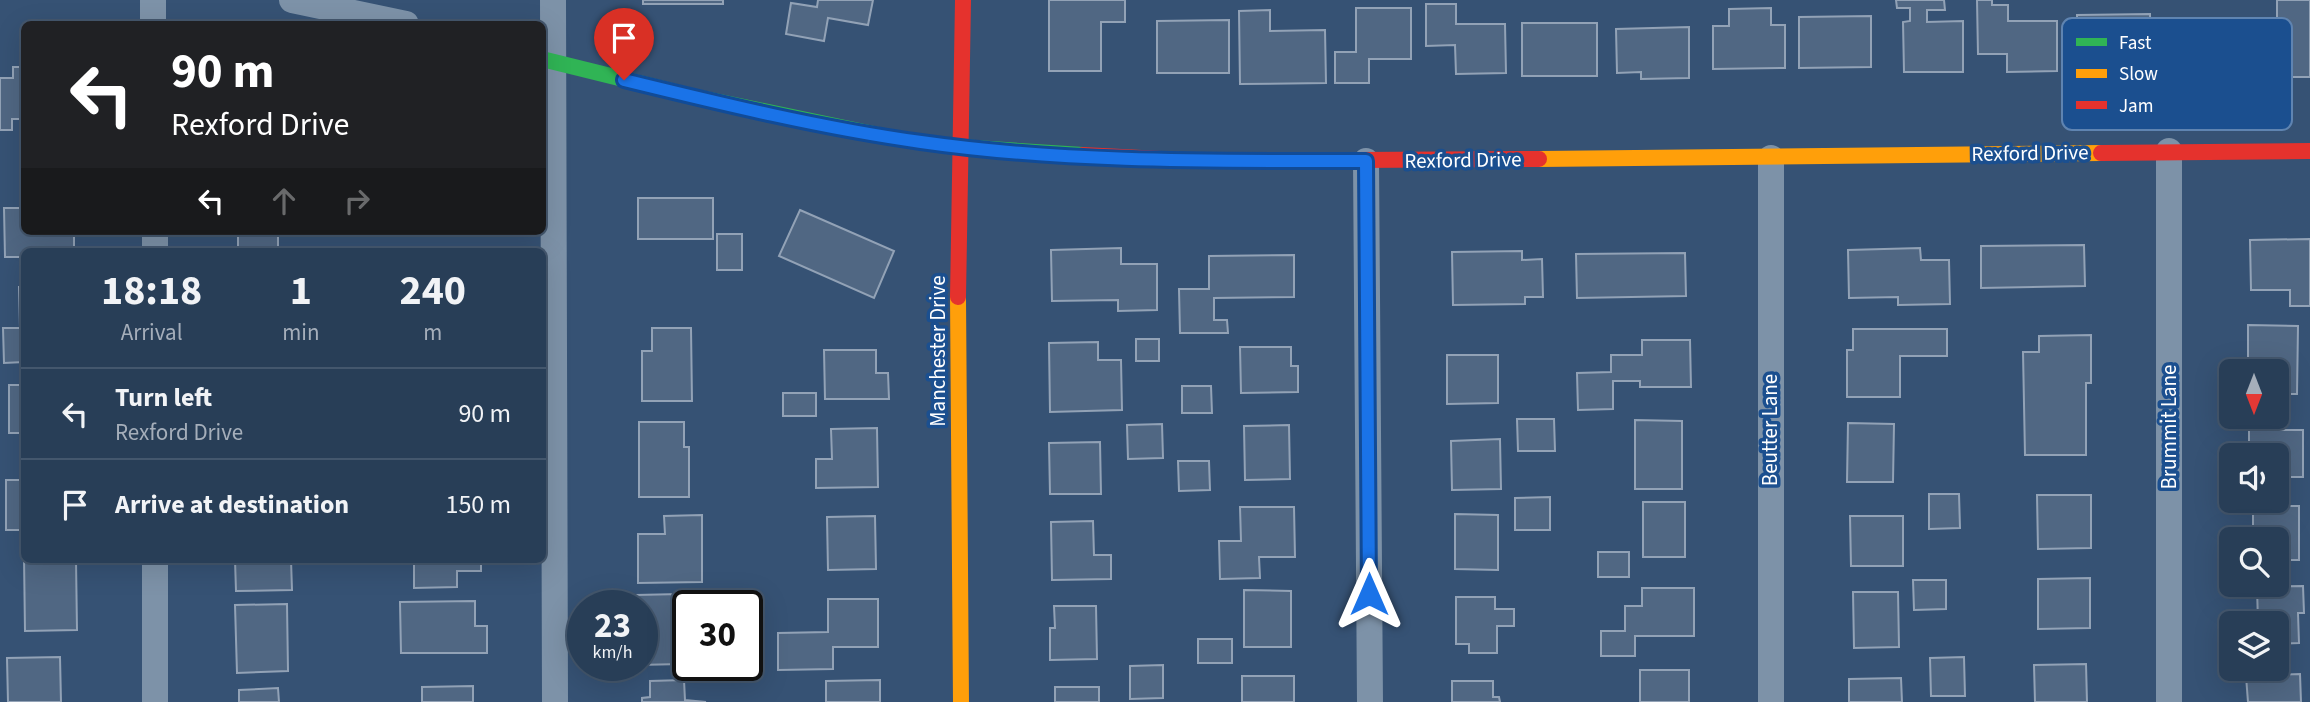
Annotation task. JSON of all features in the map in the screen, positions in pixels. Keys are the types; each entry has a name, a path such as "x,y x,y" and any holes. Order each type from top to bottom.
{"street":[{"path":"153,0 153,21"},
{"path":"292,0 392,21"},
{"path":"553,0 548,60 555,702"},
{"name":"Manchester Drive","path":"961,702 960,147 963,0"},
{"name":"Rexford Drive","path":"548,60 696,97 893,138 960,147 1200,161 1772,158 2310,151"},
{"name":"Brummit Lane","path":"2169,151 2169,702"},
{"name":"Beutter Lane","path":"1772,158 1772,702"},
{"path":"1366,161 1370,702"},
{"path":"155,563 155,702"}],"building":[{"path":"643,0 723,0 723,4 643,4"},
{"path":"818,0 873,0 868,25 828,18 824,41 786,34 791,3 817,7"},
{"path":"1049,0 1125,0 1125,22 1101,22 1101,71 1049,71"},
{"path":"1896,0 1944,0 1945,10 1927,10 1927,22 1963,21 1963,72 1904,72 1903,22 1910,21 1910,8 1897,8"},
{"path":"1977,0 1992,0 1992,5 2008,5 2008,21 2057,21 2057,71 2007,72 2007,54 1978,54"},
{"path":"2277,0 2310,0 2310,77 2292,77 2292,18 2277,18"},
{"path":"1426,4 1456,4 1456,24 1505,24 1506,73 1456,74 1455,45 1426,46"},
{"path":"1356,8 1411,8 1411,59 1369,59 1369,83 1335,83 1335,52 1356,52"},
{"path":"1771,8 1771,25 1785,25 1785,68 1713,69 1713,26 1729,26 1729,9"},
{"path":"1270,10 1270,31 1325,30 1326,83 1240,84 1239,11"},
{"path":"2150,14 2150,18 2077,18 2077,15"},
{"path":"1871,16 1871,67 1799,68 1799,17"},
{"path":"1229,20 1229,73 1157,73 1157,21"},
{"path":"1522,23 1597,23 1597,76 1522,76"},
{"path":"1689,27 1689,78 1641,79 1641,72 1617,73 1616,29"},
{"path":"13,67 21,67 21,119 12,119 12,130 0,130 0,78 13,78"},
{"path":"638,198 713,198 713,239 638,239"},
{"path":"4,208 21,208 21,235 74,235 74,248 21,248 21,257 5,257"},
{"path":"800,210 894,251 874,298 779,256"},
{"path":"717,234 742,234 742,270 717,270"},
{"path":"238,235 278,235 278,248 238,248"},
{"path":"2310,239 2310,306 2290,306 2290,290 2251,290 2250,240"},
{"path":"2084,245 2085,286 1981,288 1981,246"},
{"path":"1121,248 1121,264 1157,264 1157,310 1118,311 1118,300 1052,301 1051,250"},
{"path":"1920,248 1921,260 1949,260 1950,304 1898,305 1898,297 1849,298 1848,250"},
{"path":"1522,251 1522,260 1542,259 1543,297 1525,297 1525,304 1453,305 1452,252"},
{"path":"1685,253 1686,296 1577,298 1576,254"},
{"path":"1294,255 1294,297 1214,298 1214,320 1227,320 1228,333 1180,333 1179,289 1209,289 1209,256"},
{"path":"21,287 21,362 4,363 3,328 20,328"},
{"path":"2248,325 2298,326 2297,394 2289,394 2289,359 2248,359"},
{"path":"652,328 691,328 692,401 642,401 642,351 652,351"},
{"path":"1853,329 1947,329 1947,356 1900,356 1900,397 1847,397 1847,350 1853,350"},
{"path":"2091,335 2091,383 2086,383 2086,455 2025,455 2023,352 2039,352 2039,336"},
{"path":"1136,339 1159,339 1159,361 1136,361"},
{"path":"1642,340 1690,340 1691,387 1640,387 1640,381 1613,381 1613,409 1578,410 1577,373 1611,372 1611,355 1642,355"},
{"path":"1098,342 1098,360 1121,360 1122,410 1050,412 1049,343"},
{"path":"1240,347 1291,347 1291,366 1298,366 1298,392 1241,393"},
{"path":"824,350 876,350 876,373 888,373 889,399 825,399"},
{"path":"1447,355 1498,355 1498,403 1447,404"},
{"path":"9,385 21,385 21,433 9,433"},
{"path":"1182,386 1211,386 1212,413 1182,413"},
{"path":"783,393 816,393 816,416 783,416"},
{"path":"1517,419 1554,419 1555,451 1518,451"},
{"path":"1635,420 1682,421 1682,489 1635,489"},
{"path":"639,422 684,422 684,447 689,447 689,497 639,497"},
{"path":"1848,423 1894,424 1893,482 1847,482"},
{"path":"1162,424 1163,458 1128,459 1127,425"},
{"path":"1289,425 1290,479 1245,480 1244,426"},
{"path":"877,428 878,487 816,488 816,459 832,459 831,429"},
{"path":"2249,429 2303,430 2303,477 2289,477 2289,443 2249,443"},
{"path":"1500,439 1501,489 1452,490 1451,441"},
{"path":"1100,442 1101,494 1050,494 1049,443"},
{"path":"1178,461 1209,461 1210,490 1179,491"},
{"path":"6,480 21,480 21,530 6,530"},
{"path":"1929,494 1959,494 1960,528 1929,529"},
{"path":"2037,495 2091,495 2091,548 2038,549"},
{"path":"1550,497 1550,530 1515,530 1515,498"},
{"path":"1643,502 1685,502 1685,557 1643,557"},
{"path":"2289,506 2299,506 2299,560 2289,560 2289,527 2253,527 2253,513 2289,513"},
{"path":"1240,507 1294,507 1295,557 1259,557 1260,578 1220,579 1219,541 1241,541"},
{"path":"1455,514 1498,515 1498,570 1455,569"},
{"path":"702,515 702,582 638,583 638,534 665,534 664,516"},
{"path":"875,516 876,569 828,570 827,517"},
{"path":"1850,516 1903,516 1903,566 1851,566"},
{"path":"1093,521 1094,555 1111,555 1111,579 1052,580 1051,522"},
{"path":"1598,552 1629,552 1629,577 1598,577"},
{"path":"24,563 76,563 77,630 25,631"},
{"path":"235,563 291,563 292,590 236,591"},
{"path":"414,563 481,563 481,571 457,571 457,587 414,588"},
{"path":"2090,578 2090,628 2038,629 2038,579"},
{"path":"1913,580 1946,580 1946,609 1914,610"},
{"path":"2289,586 2303,586 2304,613 2298,613 2299,643 2289,643 2289,611 2258,611 2257,597 2289,597"},
{"path":"1642,588 1694,588 1694,636 1635,636 1635,656 1601,656 1601,631 1625,631 1625,606 1642,606"},
{"path":"1244,590 1291,591 1291,647 1244,647"},
{"path":"1853,592 1898,592 1899,647 1854,648"},
{"path":"658,594 672,594 672,664 658,665"},
{"path":"1456,597 1495,597 1495,609 1514,609 1514,626 1497,626 1497,653 1469,653 1469,644 1456,644"},
{"path":"828,599 878,599 878,647 833,647 833,669 778,670 778,633 828,632"},
{"path":"475,601 475,626 487,626 487,653 401,653 400,602"},
{"path":"287,604 288,671 237,673 235,605"},
{"path":"1054,606 1096,606 1097,659 1050,660 1050,628 1055,628"},
{"path":"1198,639 1232,639 1232,663 1198,663"},
{"path":"60,657 61,702 8,702 7,658"},
{"path":"1964,657 1965,696 1931,696 1930,658"},
{"path":"2086,664 2087,702 2035,702 2034,665"},
{"path":"1163,665 1163,698 1130,699 1130,666"},
{"path":"1640,670 1689,670 1689,702 1640,702"},
{"path":"2289,674 2300,674 2301,702 2248,702 2246,681 2289,681"},
{"path":"1242,676 1294,676 1294,702 1242,702"},
{"path":"1901,678 1902,702 1849,702 1849,679"},
{"path":"880,680 880,702 826,702 826,681"},
{"path":"650,681 684,681 685,700 706,702 642,702 642,698 650,697"},
{"path":"1452,681 1493,681 1493,697 1499,697 1500,702 1452,702"},
{"path":"473,686 473,702 422,702 422,687"},
{"path":"1055,687 1099,687 1099,702 1055,702"},
{"path":"278,688 279,702 239,702 239,690"}],"traffic: fast":[{"path":"546,60 696,97 893,138 960,147 1083,155"}],"traffic: slow":[{"path":"1539,159 2101,153"},
{"path":"958,297 961,702"}],"traffic: jam":[{"path":"958,297 963,0"},
{"path":"2101,153 2310,151"},
{"path":"1083,155 1200,161 1539,159"}],"route":[{"path":"624,80 893,138 960,147 1200,161 1366,161 1369,594"}]}
